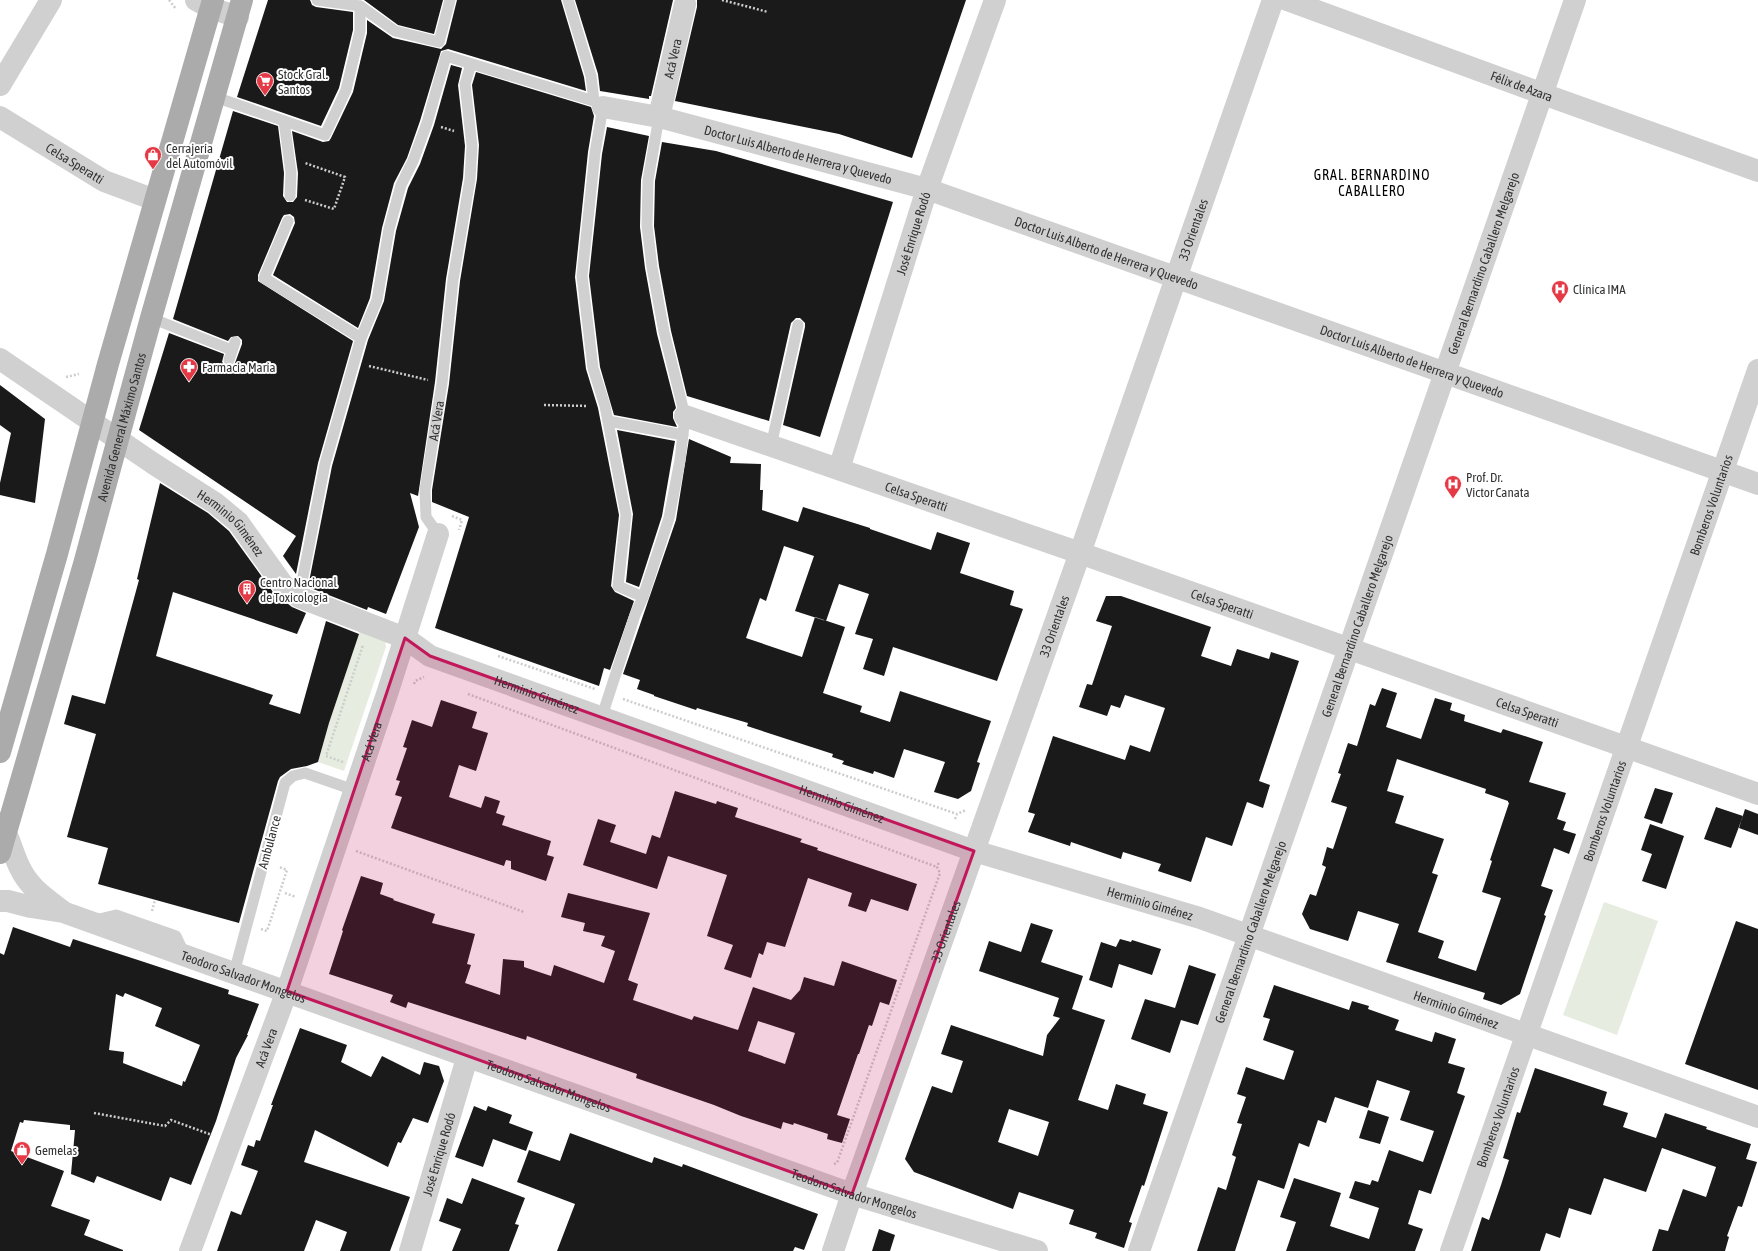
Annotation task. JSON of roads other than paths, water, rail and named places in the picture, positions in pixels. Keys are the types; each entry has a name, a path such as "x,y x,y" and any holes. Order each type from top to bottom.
{"main road":[{"path":"0,752 28,657 155,200 207,3"},
{"name":"Avenida General Máximo Santos","path":"0,853 3,827 118,440 150,318 240,8"}],"street":[{"path":"0,85 51,0"},
{"name":"José Enrique Rodó","path":"839,469 927,189 995,0"},
{"name":"33 Orientales","path":"833,1251 1080,553 1272,0"},
{"name":"Félix de Azara","path":"1287,0 1758,171"},
{"name":"General Bernardino Caballero Melgarejo","path":"1139,1251 1575,0"},
{"name":"Acá Vera","path":"659,117 686,2"},
{"path":"207,3 240,8"},
{"name":"Doctor Luis Alberto de Herrera y Quevedo","path":"598,104 659,117 927,189 1758,484"},
{"name":"Celsa Speratti","path":"0,117 104,181 155,200"},
{"name":"Herminio Giménez","path":"0,359 118,440 215,503 238,522 283,585 299,597 405,638 430,656 602,716 974,850 1200,918 1758,1117"},
{"name":"Bomberos Voluntarios","path":"1451,1251 1758,370"},
{"name":"Celsa Speratti","path":"684,426 772,446 1080,553 1758,794"},
{"name":"Acá Vera","path":"190,1251 287,992 405,638 438,534"},
{"path":"0,713 12,679 28,657"},
{"name":"Teodoro Salvador Mongelos","path":"3,827 20,868 28,881 36,891 63,912"},
{"name":"Teodoro Salvador Mongelos","path":"0,901 8,901 31,907 63,912 91,921 468,1058 852,1194 1038,1251"},
{"name":"José Enrique Rodó","path":"410,1251 468,1058"}],"lane":[{"path":"317,0 360,6 395,31 439,42 450,0"},
{"path":"568,0 598,104 595,153 582,276 593,368 605,406 614,460 626,515 618,586 643,597"},
{"path":"215,97 325,135 346,90 360,31 360,6"},
{"name":"Doctor Luis Alberto de Herrera y Quevedo","path":"361,338 377,300 389,230 401,185 413,161 427,123 446,56 598,104"},
{"name":"Acá Vera","path":"438,534 426,517 425,490 442,383 453,280 462,218 470,179 472,146 465,84 471,64"},
{"path":"602,716 608,694 635,615 643,597 669,518 680,460 684,426 664,332 652,267 647,226 648,180 659,117"},
{"path":"284,121 289,158 290,196"},
{"path":"288,221 264,278 361,338 325,464 299,597"},
{"path":"150,318 232,351"},
{"path":"772,446 798,325"},
{"path":"608,421 684,426"},
{"name":"Ambulance","path":"234,973 284,783 294,776 304,773 354,790"}],"place":[{"name":"Stock Gral. Santos","path":"265,96"},
{"name":"Cerrajería del Automóvil","path":"153,170"},
{"name":"Clínica IMA","path":"1560,304"},
{"name":"Farmacia María","path":"189,382"},
{"name":"Prof. Dr. Victor Canata","path":"1453,499"},
{"name":"Centro Nacional de Toxicología","path":"247,604"},
{"name":"Gemelas","path":"22,1165"}],"district":[{"name":"GRAL. BERNARDINO CABALLERO","path":"1372,184"}]}
